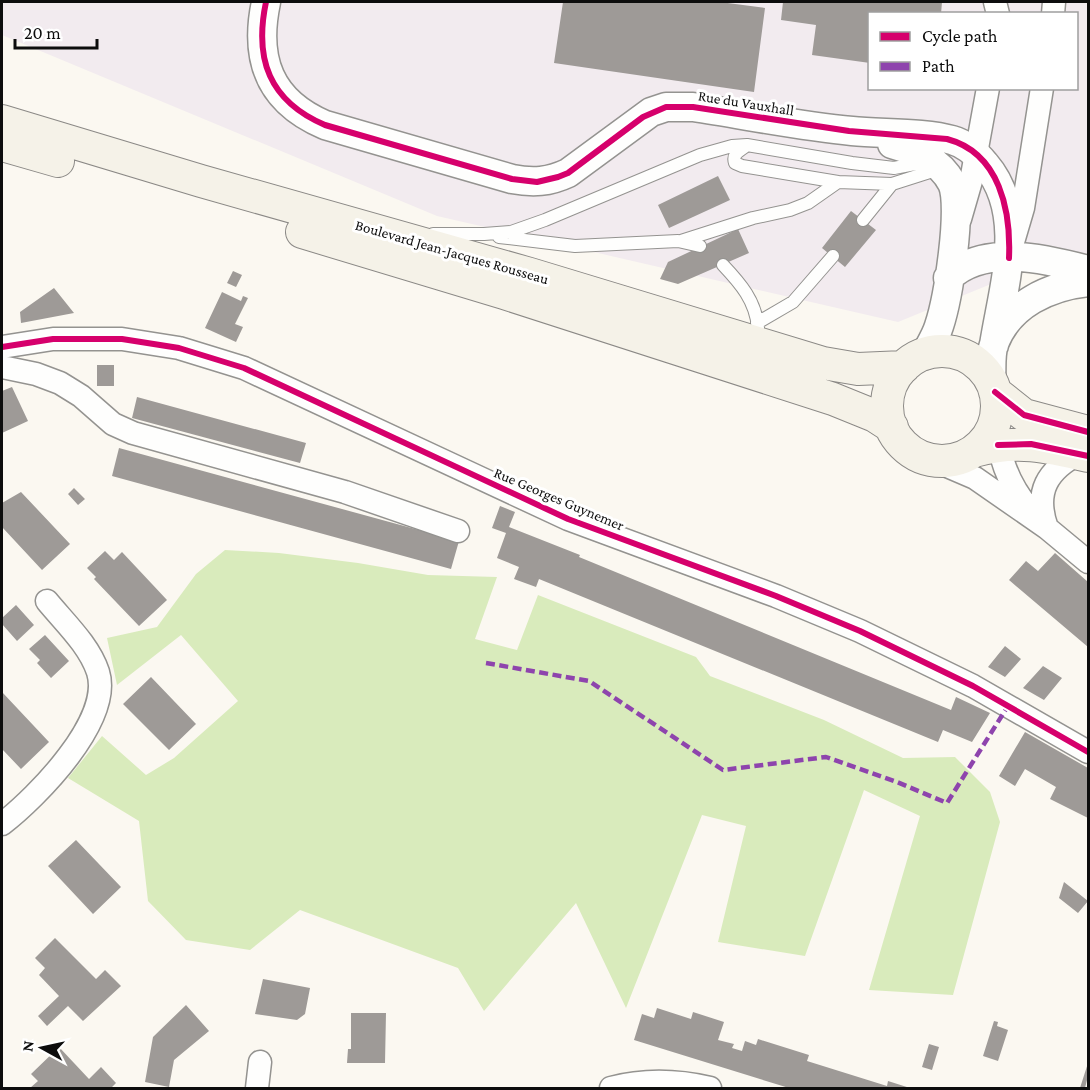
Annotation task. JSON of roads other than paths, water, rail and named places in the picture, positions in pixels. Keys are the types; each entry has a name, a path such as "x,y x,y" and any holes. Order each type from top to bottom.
{"main road":[{"name":"Boulevard Jean-Jacques Rousseau","path":"2,121 201,181 548,279 758,334 823,363 858,369 914,361"},
{"name":"Boulevard Jean-Jacques Rousseau","path":"2,145 513,296 833,399 875,416 892,427"},
{"path":"1086,447 1024,415 991,418 954,460 933,460 908,449 900,441 892,427 888,411 889,395 894,380 914,361 941,351 963,355 977,364 991,418 1031,444 1086,447"}],"street":[{"name":"Rue du Vauxhall","path":"267,2 262,30 263,56 272,81 285,99 302,114 325,125 512,179 537,182 568,172 643,117 666,107 693,107 849,131 916,151 955,152 990,170 1002,195 1009,226 1009,258"},
{"path":"914,361 939,327 955,235 957,199 952,184 955,152 987,90"},
{"name":"Rue du Vauxhall","path":"991,418 994,345 1009,258 1023,208 1042,90"},
{"path":"948,278 959,269 992,258 1024,258 1089,270"},
{"path":"994,345 1009,320 1036,296 1063,286 1089,282"},
{"name":"Rue Georges Guynemer","path":"2,347 53,339 122,339 179,348 244,368 568,519 776,596 860,631 974,686 1089,752"},
{"path":"2,367 36,374 60,383 81,396 112,424 133,433 345,492 458,531"},
{"path":"991,418 1009,479 1015,490 1047,528"},
{"path":"1047,528 1042,508 1042,496 1046,483 1056,468 1086,447"},
{"path":"933,460 975,478 1047,528 1089,562"},
{"path":"2,824 33,795 73,751 92,720 100,696 99,674 89,652 47,601"},
{"path":"257,1089 260,1062"},
{"path":"611,1089 642,1082 670,1081 710,1089"}],"lane":[{"path":"390,234 511,232 708,152 732,146 747,145 894,168 955,152"},
{"path":"747,145 735,153 735,163 838,182 892,184"},
{"path":"863,220 892,184 955,152"},
{"path":"484,234 520,241 575,246 678,241 808,203 838,182"},
{"path":"678,241 700,246"},
{"path":"723,265 741,283 747,294 758,334 793,302 833,256"}]}
